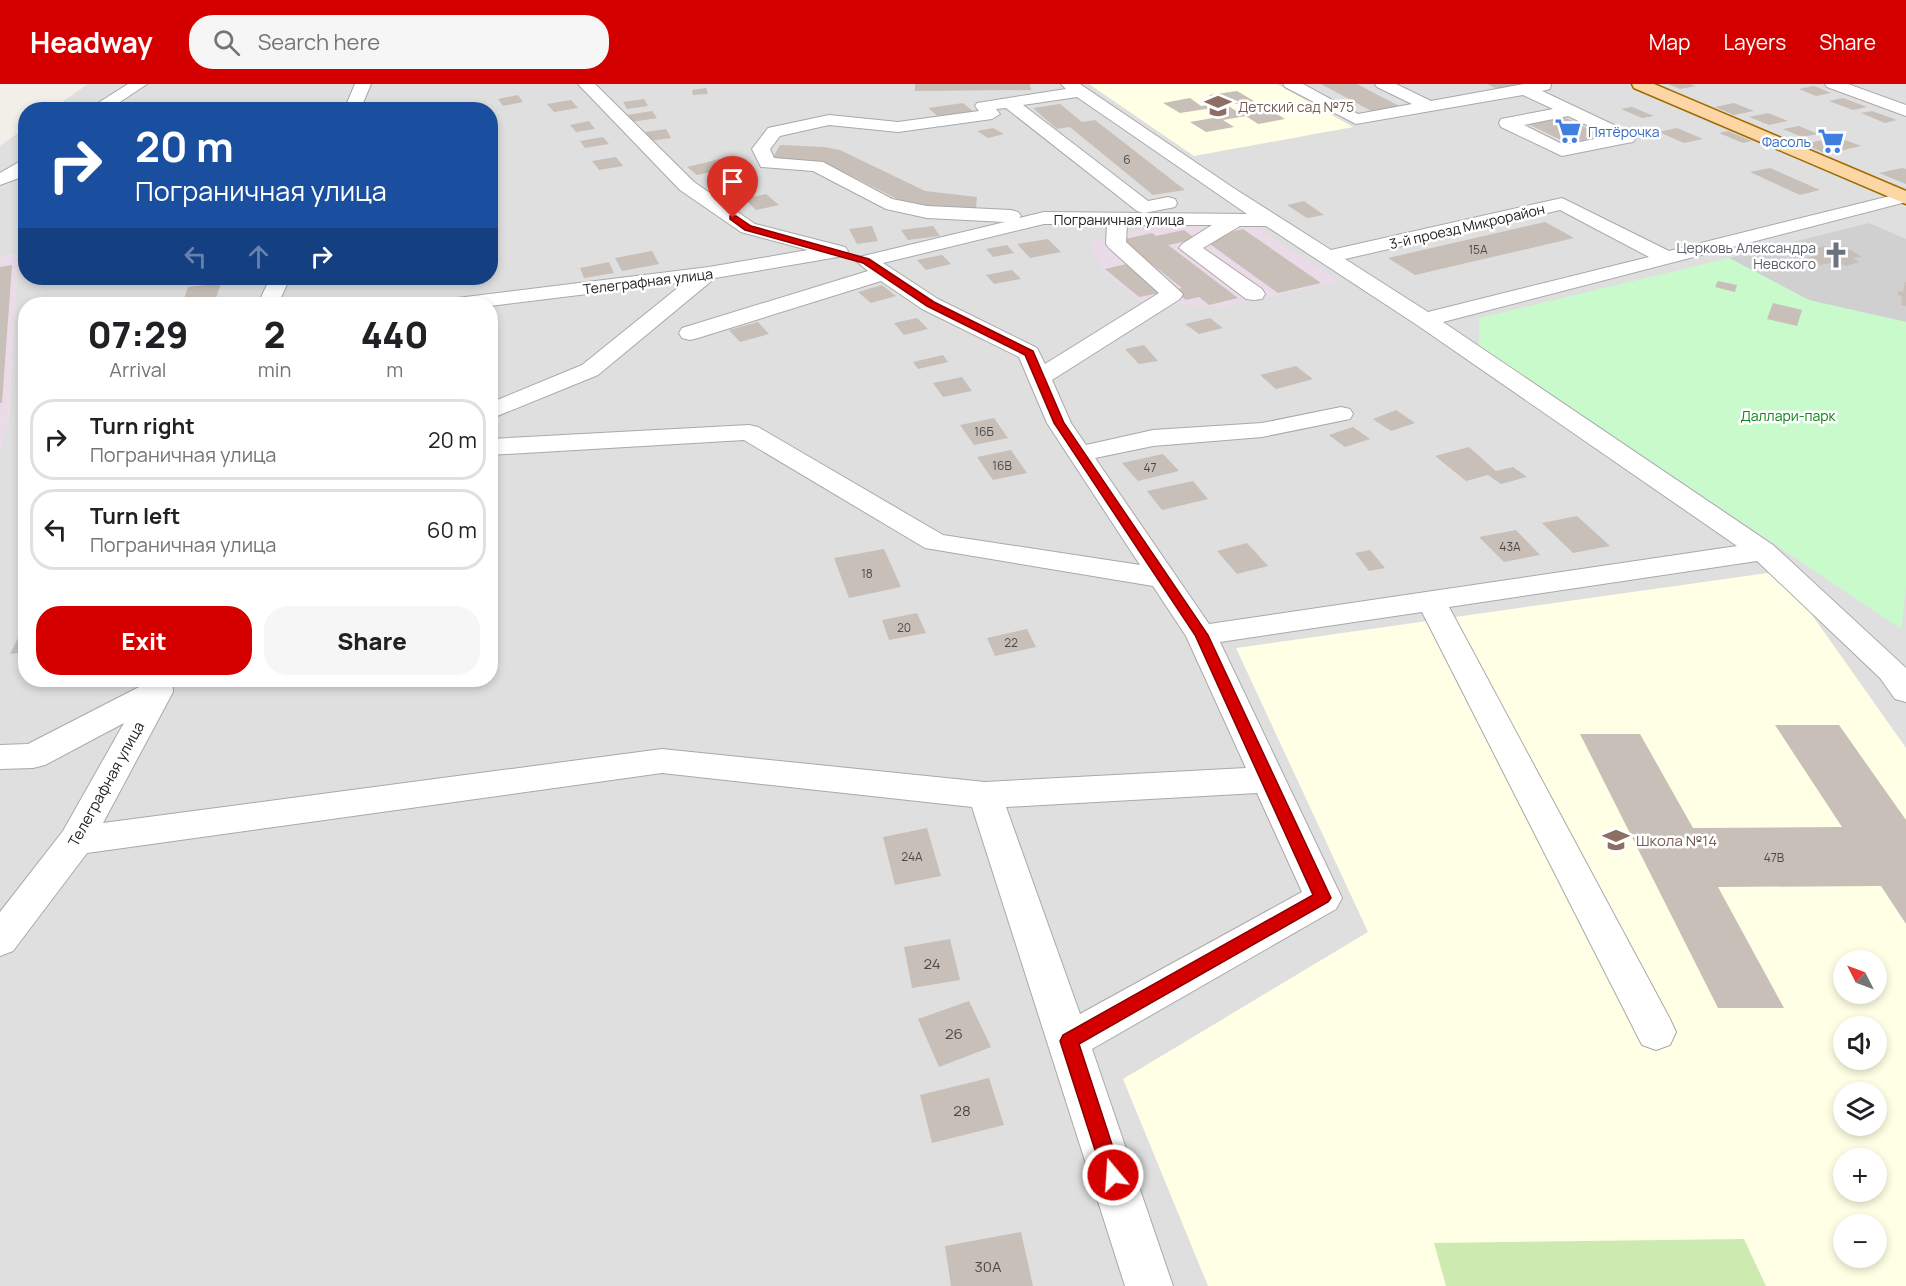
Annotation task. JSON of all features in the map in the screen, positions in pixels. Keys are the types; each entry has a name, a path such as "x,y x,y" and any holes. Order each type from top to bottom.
{"main road":[{"path":"1640,84 1906,197"}],"street":[{"path":"109,102 139,84"},
{"path":"355,102 363,84"},
{"path":"586,84 687,186 748,228 838,251 875,267 930,304 1029,353 1059,423 1201,635 1323,898 1069,1041"},
{"path":"1292,84 1356,119 1550,84"},
{"path":"1383,84 1428,106"},
{"path":"1464,84 1488,96"},
{"path":"1833,84 1906,111"},
{"path":"1857,93 1889,86"},
{"path":"1044,218 927,212 886,203 817,166 767,163 761,149 774,132 829,120 898,127 992,114 982,106 1074,88 1224,203 1189,248 1254,294"},
{"path":"1524,89 1628,138 1562,151 1507,123 1570,111"},
{"path":"1009,102 1144,207 1186,200"},
{"path":"0,179 18,170"},
{"path":"1425,320 1906,197"},
{"name":"Пограничная улица","path":"690,333 875,267 1044,218 1117,219 1224,203 1270,220 1308,244"},
{"name":"3-й проезд Микрорайон","path":"1328,257 1562,204 1666,258"},
{"path":"1308,244 1469,208"},
{"path":"1040,378 1172,294 1116,244 1117,219"},
{"path":"1383,227 1404,240"},
{"path":"1308,244 1425,320 1763,551 1901,678"},
{"name":"Телеграфная улица","path":"498,299 709,273 838,251"},
{"path":"498,409 590,370 709,273"},
{"path":"1080,454 1153,438 1262,430 1341,414"},
{"path":"498,447 749,432 934,542 1162,578"},
{"path":"1201,635 1763,551"},
{"path":"1430,599 1656,1032"},
{"path":"0,757 33,756 155,687"},
{"name":"Телеграфная улица","path":"0,940 76,841 156,687"},
{"path":"76,841 662,761 985,795 1269,780"},
{"path":"985,795 1149,1286"}],"shaded area":[{"path":"88,84 1906,84 1906,1286 0,1286 0,448 8,423 18,254 18,285 498,285 498,102 62,102"},
{"name":"Детский сад №75","path":"1089,84 1277,84 1353,127 1194,156"},
{"path":"18,133 18,254 0,257 0,146"},
{"path":"1869,223 1906,239 1906,322 1808,300 1729,258"},
{"path":"1252,225 1339,281 1222,307 1141,303 1102,269 1089,242 1148,228"},
{"path":"18,254 8,423 0,448 0,257"},
{"name":"Школа №14","path":"1781,571 1906,748 1906,1286 1208,1286 1123,1079 1368,932 1236,648"}],"green space":[{"name":"Даллари-парк","path":"1729,258 1809,300 1906,322 1906,588 1901,629 1479,346 1479,318"},
{"path":"1744,1239 1766,1286 1446,1286 1434,1243"}],"building":[{"path":"915,84 1030,84 1031,90 915,91"},
{"path":"1321,84 1357,84 1403,108 1375,113"},
{"path":"1487,84 1523,84 1529,87 1503,92"},
{"path":"1668,84 1690,84 1696,86 1680,89"},
{"path":"1814,86 1831,93 1816,96 1799,89"},
{"path":"706,88 708,94 693,95 692,90"},
{"path":"1237,91 1254,101 1227,105 1239,113 1267,108 1285,119 1258,124 1246,116 1223,120 1234,127 1206,132 1190,122 1219,117 1206,109 1180,113 1163,103 1190,98 1201,106 1220,103 1209,95"},
{"path":"518,95 523,102 503,106 498,99"},
{"path":"1843,98 1867,107 1853,110 1829,101"},
{"path":"644,99 648,106 627,109 623,102"},
{"path":"571,100 578,108 554,112 547,104"},
{"path":"963,103 975,113 940,118 928,108"},
{"path":"1734,103 1754,111 1734,115 1715,107"},
{"path":"1060,104 1082,122 1095,120 1185,190 1153,195 1070,127 1057,129 1033,108"},
{"path":"1632,107 1654,116 1642,118 1621,109"},
{"path":"652,111 657,118 632,122 627,115"},
{"path":"1872,111 1897,120 1885,123 1861,113"},
{"path":"1768,113 1788,121 1769,125 1749,117"},
{"name":"Пятёрочка","path":"1564,117 1608,138 1571,145 1528,124"},
{"path":"589,121 595,129 576,132 570,125"},
{"path":"1799,126 1818,134 1802,137 1783,129"},
{"path":"993,128 1004,134 988,138 977,131"},
{"path":"1677,128 1703,139 1684,143 1659,132"},
{"path":"666,129 671,138 650,141 645,132"},
{"path":"1728,131 1752,141 1743,143 1719,133"},
{"path":"603,137 609,144 585,148 580,141"},
{"path":"1837,137 1861,146 1827,154 1803,144"},
{"path":"780,145 840,150 925,191 977,197 976,209 934,208 911,204 826,163 772,159"},
{"path":"616,157 623,166 599,170 592,161"},
{"path":"720,159 731,168 697,175 687,167"},
{"path":"1770,168 1820,190 1800,195 1750,172"},
{"path":"1906,169 1906,184 1879,173"},
{"path":"766,194 779,205 756,210 744,199"},
{"path":"1304,201 1324,215 1307,218 1287,205"},
{"path":"1545,222 1574,238 1415,275 1388,258"},
{"path":"872,226 878,241 857,244 849,229"},
{"path":"933,226 940,236 908,240 901,230"},
{"path":"1243,229 1321,283 1278,293 1207,242 1215,236"},
{"path":"1184,230 1196,239 1168,245 1238,298 1209,305 1199,297 1186,300 1173,290 1182,288 1121,240 1152,233 1156,236"},
{"path":"1048,239 1061,252 1030,258 1017,244"},
{"path":"1007,245 1014,253 993,257 986,249"},
{"name":"Церковь Александра Невского","path":"1825,246 1831,249 1851,250 1862,257 1853,258 1859,262 1846,266 1835,262 1809,267 1797,262 1818,254 1812,249"},
{"path":"652,251 659,264 622,271 615,258"},
{"path":"942,255 951,264 926,270 917,260"},
{"path":"609,262 614,273 584,278 580,268"},
{"path":"1126,264 1160,293 1139,297 1105,269"},
{"path":"12,265 2,403 0,403 0,267"},
{"path":"1012,270 1021,279 994,284 986,275"},
{"path":"1718,281 1737,285 1735,292 1715,287"},
{"path":"1905,282 1906,306 1901,305 1902,296 1898,295 1898,291 1903,292"},
{"path":"220,285 216,297 185,297 188,287"},
{"path":"882,285 896,296 871,303 858,292"},
{"path":"1773,303 1802,310 1797,326 1767,319"},
{"path":"917,318 928,329 904,335 894,323"},
{"path":"1210,318 1223,328 1199,334 1185,324"},
{"path":"758,322 769,334 740,342 729,330"},
{"path":"1144,345 1158,361 1139,364 1125,349"},
{"path":"943,355 948,362 918,369 913,362"},
{"path":"1296,366 1313,379 1276,389 1260,375"},
{"path":"962,377 972,391 943,397 933,383"},
{"path":"1396,410 1415,423 1391,431 1373,419"},
{"path":"994,418 1008,438 974,445 960,425"},
{"path":"1353,427 1370,439 1345,447 1329,435"},
{"path":"1469,447 1496,471 1513,467 1527,477 1501,484 1488,475 1466,481 1435,456"},
{"path":"1011,450 1027,473 993,480 977,457"},
{"path":"1163,454 1179,471 1138,481 1122,463"},
{"path":"1193,481 1208,499 1162,510 1147,491"},
{"path":"1577,516 1610,546 1573,553 1542,523"},
{"path":"1516,530 1540,555 1504,562 1479,537"},
{"path":"1247,543 1268,566 1237,574 1217,551"},
{"path":"884,549 901,587 849,598 834,558"},
{"path":"1370,550 1385,568 1369,571 1355,553"},
{"path":"917,613 926,633 889,640 882,620"},
{"path":"1027,629 1036,647 995,656 987,638"},
{"path":"18,638 18,653 10,654"},
{"path":"1775,725 1839,725 1906,820 1906,924 1881,886 1718,887 1784,1008 1718,1008 1580,734 1640,734 1693,828 1842,827"},
{"path":"927,828 941,876 895,885 883,837"},
{"path":"950,939 960,980 912,988 904,947"},
{"path":"969,1001 991,1047 939,1067 918,1019"},
{"path":"989,1078 1004,1125 932,1143 920,1095"},
{"path":"1021,1232 1033,1286 951,1286 945,1246"}],"place":[{"name":"Детский сад №75","path":"1218,106"},
{"name":"Пятёрочка","path":"1568,131"},
{"name":"Фасоль","path":"1831,141"},
{"name":"Церковь Александра Невского","path":"1836,255"},
{"name":"Школа №14","path":"1616,840"}],"route":[{"path":"733,218 748,228 838,251 866,261 930,304 1029,353 1059,423 1201,635 1323,898 1069,1041 1113,1175"}]}
